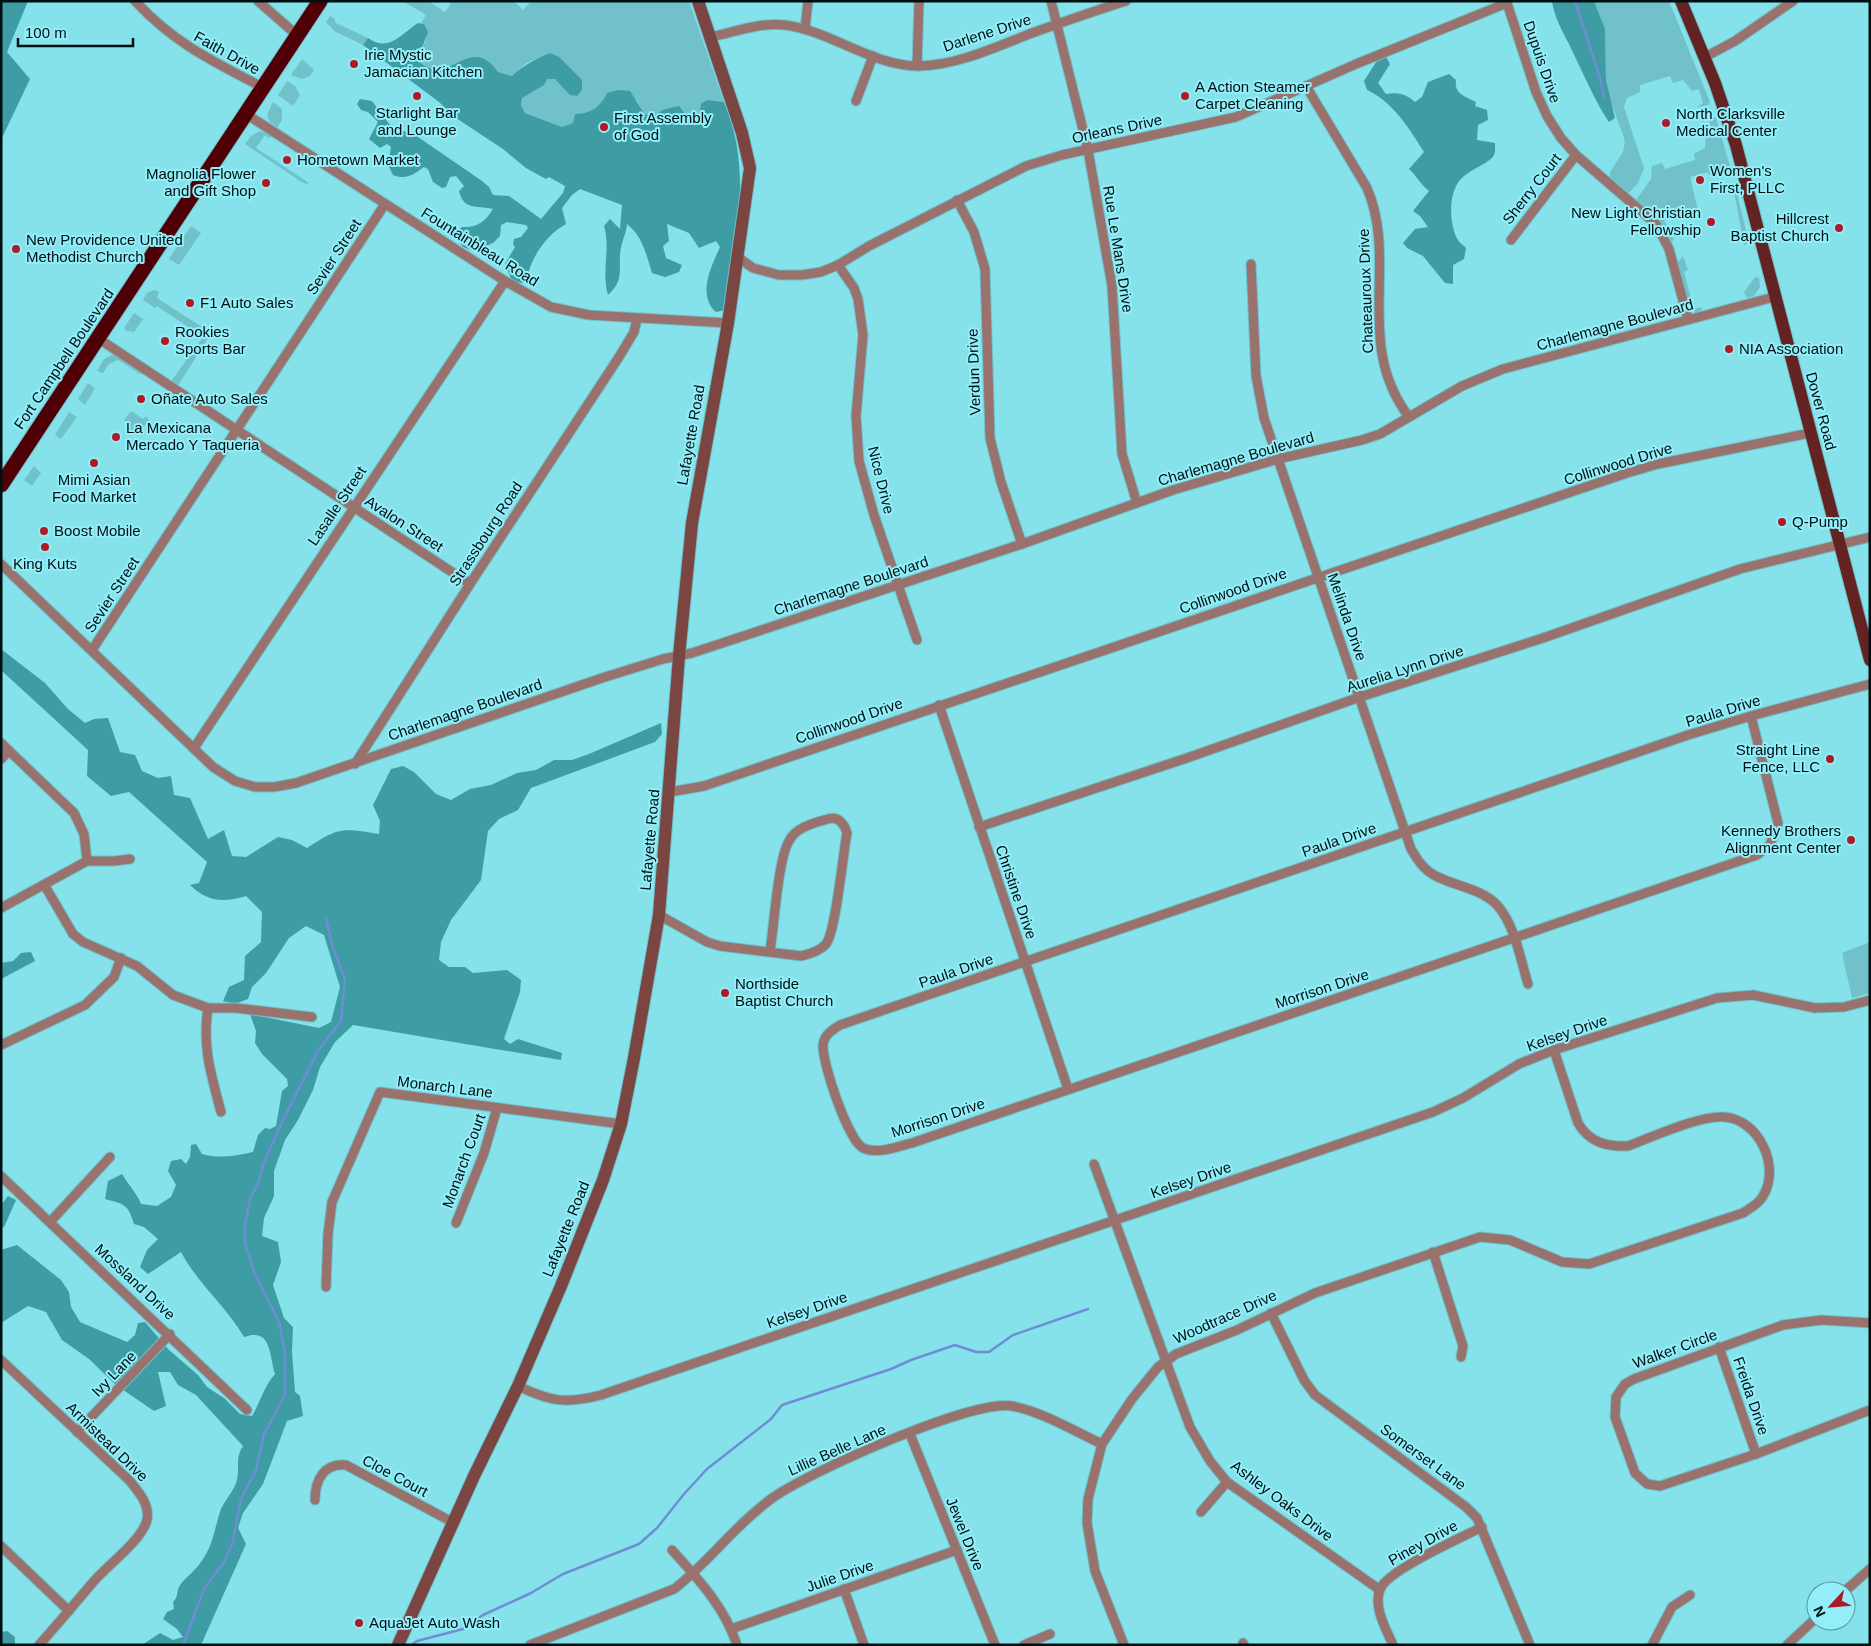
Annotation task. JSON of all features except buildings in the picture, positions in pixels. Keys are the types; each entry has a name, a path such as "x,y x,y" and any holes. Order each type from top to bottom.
{"highway":[{"name":"Fort Campbell Boulevard","path":"2,482 320,1"}],"main road":[{"name":"Lafayette Road","path":"398,1645 518,1386 603,1180 621,1124 660,915 679,656 692,523 739,258 750,168 742,133 698,1"},
{"name":"Dover Road","path":"1681,1 1705,57 1736,146 1870,660"}],"street":[{"name":"Faith Drive","path":"134,1 154,22 181,43 262,87"},
{"path":"258,1 298,36"},
{"path":"805,29 808,1"},
{"path":"917,66 920,1"},
{"name":"Rue Le Mans Drive","path":"1051,1 1088,150 1112,286 1122,454 1137,504"},
{"name":"Darlene Drive","path":"710,37 760,25 784,25 805,29 873,56 917,66 963,59 1058,23 1126,1"},
{"path":"1705,57 1735,41 1793,1"},
{"name":"Orleans Drive","path":"739,258 753,268 779,275 802,275 838,266 869,246 1026,166 1236,117 1507,3"},
{"name":"Dupuis Drive","path":"1507,3 1536,92 1561,138 1576,155 1656,224 1662,233 1669,248 1688,320"},
{"path":"856,101 873,56"},
{"name":"Chateauroux Drive","path":"1306,86 1374,204 1379,242 1378,341 1389,382 1408,416"},
{"name":"Fountainbleau Road","path":"246,114 506,281 551,307 589,315 728,323"},
{"name":"Sherry Court","path":"1511,240 1576,155"},
{"name":"Verdun Drive","path":"957,200 974,232 985,269 990,438 1001,482 1022,544"},
{"name":"Sevier Street","path":"92,650 386,204"},
{"name":"Melinda Drive","path":"1251,264 1256,376 1264,418 1411,849 1420,864 1434,875 1487,897 1495,903 1509,923 1528,984"},
{"name":"Nice Drive","path":"838,266 854,288 858,299 863,335 856,416 859,461 874,514 917,640"},
{"name":"Lasalle Street","path":"194,748 353,507 506,281"},
{"name":"Charlemagne Boulevard","path":"1,564 224,775 235,781 255,787 274,787 296,783 355,764 602,678 679,656 899,585 1022,544 1178,488 1278,459 1362,440 1380,434 1462,386 1503,369 1774,297"},
{"name":"Strassbourg Road","path":"355,764 470,584 616,362 634,332 637,319"},
{"name":"Avalon Street","path":"98,339 470,584"},
{"name":"Collinwood Drive","path":"670,792 704,786 1644,468 1810,433"},
{"name":"Aurelia Lynn Drive","path":"979,827 1740,570 1841,546 1870,537"},
{"name":"Paula Drive","path":"825,1039 833,1029 857,1018 1406,831 1751,716 1870,684"},
{"name":"Christine Drive","path":"939,705 1068,1088"},
{"name":"Morrison Drive","path":"825,1039 824,1058 848,1128 857,1143 864,1149 882,1150 912,1143 1068,1088 1515,940 1749,859 1770,845 1776,834 1777,815 1751,716"},
{"path":"1,743 74,813 84,834 88,860"},
{"path":"1,759 9,751"},
{"path":"660,915 707,942 737,949 770,951 801,956 814,952 827,942 833,923 847,832 842,822 838,819 832,818 806,826 789,840 784,856 770,951"},
{"path":"1,908 45,886 88,860 114,861 130,859"},
{"path":"45,886 73,934 83,942 137,966 173,995 208,1008 236,1008 312,1017"},
{"path":"1,1045 85,1005 114,977 121,958"},
{"name":"Kelsey Drive","path":"518,1386 550,1398 573,1402 601,1395 1433,1112 1463,1098 1519,1064 1554,1050 1728,996 1753,995 1815,1008 1844,1007 1870,1000"},
{"path":"208,1008 204,1032 207,1060 221,1112"},
{"name":"Woodtrace Drive","path":"1124,1645 1096,1575 1087,1528 1090,1489 1102,1444 1139,1388 1176,1354 1237,1330 1271,1312 1315,1293 1480,1237 1510,1240 1562,1262 1589,1264 1742,1213 1763,1197 1770,1173 1763,1146 1757,1134 1738,1119 1711,1117 1628,1146 1616,1147 1593,1140 1583,1132 1571,1103 1554,1050"},
{"name":"Monarch Lane","path":"326,1287 328,1234 332,1202 380,1092 621,1124"},
{"name":"Monarch Court","path":"456,1223 484,1153 497,1108"},
{"path":"50,1222 110,1157"},
{"name":"Ashley Oaks Drive","path":"1094,1164 1190,1427 1210,1461 1227,1482 1380,1590"},
{"name":"Mossland Drive","path":"1,1176 170,1334 248,1410"},
{"path":"1433,1252 1463,1346 1461,1357"},
{"name":"Somerset Lane","path":"1271,1312 1304,1380 1315,1395 1466,1507 1482,1527 1530,1645"},
{"name":"Walker Circle","path":"1870,1323 1821,1320 1792,1323 1643,1375 1625,1384 1616,1397 1614,1405 1620,1434 1635,1473 1641,1480 1660,1486 1680,1481 1756,1454 1870,1410"},
{"name":"Ivy Lane","path":"77,1432 170,1334"},
{"name":"Freida Drive","path":"1719,1347 1756,1454"},
{"name":"Armistead Drive","path":"1,1360 129,1480 143,1497 148,1511 146,1522 137,1536 95,1580 39,1645"},
{"name":"Lillie Belle Lane","path":"530,1645 644,1602 674,1588 693,1574 762,1506 794,1483 818,1471 961,1414 1002,1405 1020,1408 1102,1444"},
{"name":"Jewel Drive","path":"910,1434 995,1645"},
{"name":"Cloe Court","path":"315,1500 315,1488 322,1473 337,1464 346,1465 454,1523"},
{"path":"1201,1512 1227,1482"},
{"name":"Piney Drive","path":"1380,1590 1385,1582 1398,1571 1482,1527"},
{"path":"1,1546 70,1611"},
{"path":"672,1550 715,1599 732,1628 737,1645"},
{"name":"Julie Drive","path":"732,1628 957,1550"},
{"path":"1856,1581 1870,1569"},
{"path":"844,1589 864,1645"},
{"path":"1380,1590 1380,1612 1393,1645"},
{"path":"1652,1645 1672,1608 1690,1595"},
{"path":"1788,1645 1806,1628"},
{"path":"1024,1645 1050,1634"}],"shaded area":[{"path":"1,1 28,1 7,52 30,79 1,140"},
{"path":"403,1 428,1 445,12 451,4 448,1 514,1 523,10 531,1 689,1 724,102 707,100 700,118 662,110 652,118 644,113 637,100 603,104 585,114 575,114 574,123 562,127 525,113 521,105 522,98 547,79 555,79 577,96 582,90 582,80 550,53 526,63 512,76 498,72 489,62 479,58 450,66 430,68 419,62 419,56 426,40 424,24 421,23 426,15"},
{"path":"1552,1 1594,1 1605,29 1606,80 1615,118 1609,122 1595,99 1559,24"},
{"path":"1594,1 1669,1 1710,102 1708,105 1697,107 1703,103 1699,89 1692,91 1683,80 1673,83 1670,76 1640,85 1640,92 1627,98 1624,107 1644,168 1638,183 1629,193 1610,177 1610,172 1623,152 1625,141 1610,99 1606,80 1605,29"},
{"path":"330,16 334,18 336,23 368,38 363,45 334,31 326,22"},
{"path":"418,23 424,24 428,32 419,56 419,62 430,68 440,69 469,58 478,57 488,61 498,72 512,76 530,63 550,53 559,57 582,80 582,90 577,96 570,95 555,79 547,79 544,85 522,98 521,105 525,113 562,127 573,123 575,114 585,113 594,109 602,102 607,93 618,90 630,91 644,113 652,118 662,110 679,106 686,115 699,118 701,104 707,100 724,102 733,128 738,153 740,179 737,231 725,310 716,312 710,305 707,297 710,272 720,247 716,241 699,248 689,233 667,224 669,241 663,246 666,258 682,265 679,272 665,277 652,273 646,253 637,234 627,224 621,247 619,278 614,289 608,295 605,278 607,243 604,226 610,219 620,229 622,205 580,189 572,195 562,208 566,224 552,234 540,248 532,263 527,280 522,283 512,281 505,264 515,247 513,244 514,239 521,237 528,228 526,225 507,222 501,225 500,236 493,243 474,251 463,247 454,233 462,227 480,223 493,209 472,206 464,202 459,191 464,186 456,176 450,177 446,187 442,188 433,182 428,169 424,167 409,176 393,175 388,165 391,147 387,144 380,148 369,139 378,122 368,112 361,110 357,104 360,99 372,101 390,125 418,137 482,181 489,187 493,195 509,196 541,219 563,193 565,186 549,177 546,179 526,168 503,149 456,118 439,102 363,45 368,38 382,44 389,43"},
{"path":"1385,55 1390,64 1378,83 1386,94 1402,94 1415,102 1422,97 1428,82 1449,74 1456,80 1457,89 1461,94 1476,102 1475,106 1487,110 1488,120 1478,125 1477,140 1495,143 1494,155 1460,180 1453,193 1451,210 1453,226 1459,241 1466,248 1464,259 1453,265 1453,284 1445,283 1423,256 1407,248 1403,243 1415,229 1428,227 1420,216 1413,211 1429,191 1409,169 1424,152 1400,116 1384,101 1367,90 1364,81 1378,59"},
{"path":"302,59 314,70 310,76 302,79 291,75"},
{"path":"287,81 295,86 300,95 293,106 278,95"},
{"path":"273,102 282,109 282,120 277,128 270,122 267,115"},
{"path":"1712,117 1716,118 1731,170 1729,171 1726,168 1709,175 1708,172 1690,177 1698,211 1664,220 1674,240 1670,242 1660,223 1636,200 1651,179 1652,166 1662,163 1665,169 1695,160 1694,154 1705,148 1706,136 1712,132 1709,120 1702,122 1701,120"},
{"path":"260,131 274,136 269,138 265,135 256,148 309,183 306,184 300,181 245,144 251,136"},
{"path":"1733,186 1735,186 1749,242 1744,245"},
{"path":"191,226 201,233 179,265 169,259"},
{"path":"1683,256 1688,270 1684,272 1694,309 1702,307 1701,312 1697,314 1689,304 1682,282 1678,262"},
{"path":"1755,277 1759,278 1760,287 1754,296 1747,298 1744,292"},
{"path":"154,290 159,292 157,298 205,329 210,335 177,387 172,380 203,337 157,306 155,308 143,300 147,293"},
{"path":"134,313 143,319 134,332 127,331 124,328"},
{"path":"112,355 119,356 147,375 140,374 118,360 109,364 103,373 97,371 104,359"},
{"path":"88,383 95,388 85,405 78,399"},
{"path":"131,411 143,419 146,416 149,420 139,432 128,429 130,424 124,420"},
{"path":"69,412 77,417 61,439 55,435"},
{"path":"34,466 41,473 32,486 24,480"},
{"path":"1,649 45,683 68,709 85,723 94,719 108,718 120,752 135,755 142,771 158,778 171,776 174,795 190,798 208,839 224,830 232,856 246,857 278,837 292,840 307,848 327,836 341,831 348,830 379,834 380,821 373,805 391,769 403,766 414,772 436,794 451,800 470,789 491,785 517,773 536,770 554,760 572,760 589,754 661,723 662,734 655,742 531,788 518,810 499,819 488,831 481,880 451,920 441,942 439,960 449,967 465,967 473,973 507,970 521,980 520,992 504,1039 510,1044 518,1039 562,1053 561,1060 353,1025 335,1042 320,1067 313,1090 298,1120 285,1140 274,1171 274,1196 264,1218 262,1236 278,1242 281,1262 273,1285 284,1318 293,1327 292,1352 295,1392 300,1396 303,1416 287,1421 263,1484 243,1513 238,1528 246,1544 201,1645 142,1645 160,1633 173,1640 183,1637 177,1629 163,1619 167,1612 174,1609 173,1602 180,1585 199,1565 209,1549 221,1509 236,1483 238,1460 243,1446 196,1395 178,1385 170,1372 158,1372 166,1406 154,1411 116,1385 89,1359 62,1340 46,1312 28,1306 1,1323 1,1250 17,1245 61,1280 69,1292 71,1307 80,1322 127,1342 135,1335 138,1323 145,1322 169,1350 198,1375 207,1387 224,1398 240,1414 252,1416 275,1374 270,1351 265,1339 253,1335 244,1337 229,1315 195,1274 181,1252 148,1274 140,1267 147,1250 158,1239 144,1227 134,1224 130,1212 124,1206 105,1199 108,1181 122,1174 141,1204 157,1206 171,1197 176,1185 168,1171 171,1161 181,1159 186,1164 190,1157 191,1145 196,1144 202,1154 221,1157 253,1152 258,1135 265,1128 270,1129 276,1126 282,1091 288,1086 287,1079 262,1054 255,1043 256,1031 250,1014 319,1028 331,1022 340,987 324,935 306,926 289,938 266,973 252,987 248,999 235,1004 223,1001 229,987 244,980 245,956 261,942 262,912 246,896 230,900 216,900 203,895 190,885 199,883 207,862 129,792 111,796 87,776 88,750 2,671"},
{"path":"1870,942 1870,993 1852,998 1842,953"},
{"path":"31,952 35,961 3,978 1,982 1,963 13,961 21,953"},
{"path":"8,1196 16,1200 4,1227 1,1228 1,1205"},
{"path":"7,1631 15,1637 15,1645 1,1645 1,1632"}],"waterway":[{"path":"1575,1 1600,78 1604,97"},
{"path":"183,1645 204,1589 224,1562 232,1545 241,1499 256,1470 264,1434 285,1395 285,1352 279,1322 254,1272 245,1243 245,1226 250,1199 285,1116 318,1051 341,1021 345,979 333,948 326,918"},
{"path":"412,1645 417,1641 463,1629 483,1615 531,1593 563,1574 639,1544 657,1528 707,1469 771,1419 782,1405 891,1369 955,1345 976,1352 989,1352 1013,1335 1088,1309"}],"place":[{"name":"Irie Mystic Jamacian Kitchen","path":"354,64"},
{"name":"Starlight Bar and Lounge","path":"417,96"},
{"name":"A Action Steamer Carpet Cleaning","path":"1185,96"},
{"name":"North Clarksville Medical Center","path":"1666,123"},
{"name":"First Assembly of God","path":"604,127"},
{"name":"Hometown Market","path":"287,160"},
{"name":"Women's First, PLLC","path":"1700,180"},
{"name":"Magnolia Flower and Gift Shop","path":"266,183"},
{"name":"New Light Christian Fellowship","path":"1711,222"},
{"name":"Hillcrest Baptist Church","path":"1839,228"},
{"name":"New Providence United Methodist Church","path":"16,249"},
{"name":"F1 Auto Sales","path":"190,303"},
{"name":"Rookies Sports Bar","path":"165,341"},
{"name":"NIA Association","path":"1729,349"},
{"name":"Oñate Auto Sales","path":"141,399"},
{"name":"La Mexicana Mercado Y Taqueria","path":"116,437"},
{"name":"Mimi Asian Food Market","path":"94,463"},
{"name":"Q-Pump","path":"1782,522"},
{"name":"Boost Mobile","path":"44,531"},
{"name":"King Kuts","path":"45,547"},
{"name":"Straight Line Fence, LLC","path":"1830,759"},
{"name":"Kennedy Brothers Alignment Center","path":"1851,840"},
{"name":"Northside Baptist Church","path":"725,993"},
{"name":"AquaJet Auto Wash","path":"359,1623"}]}
